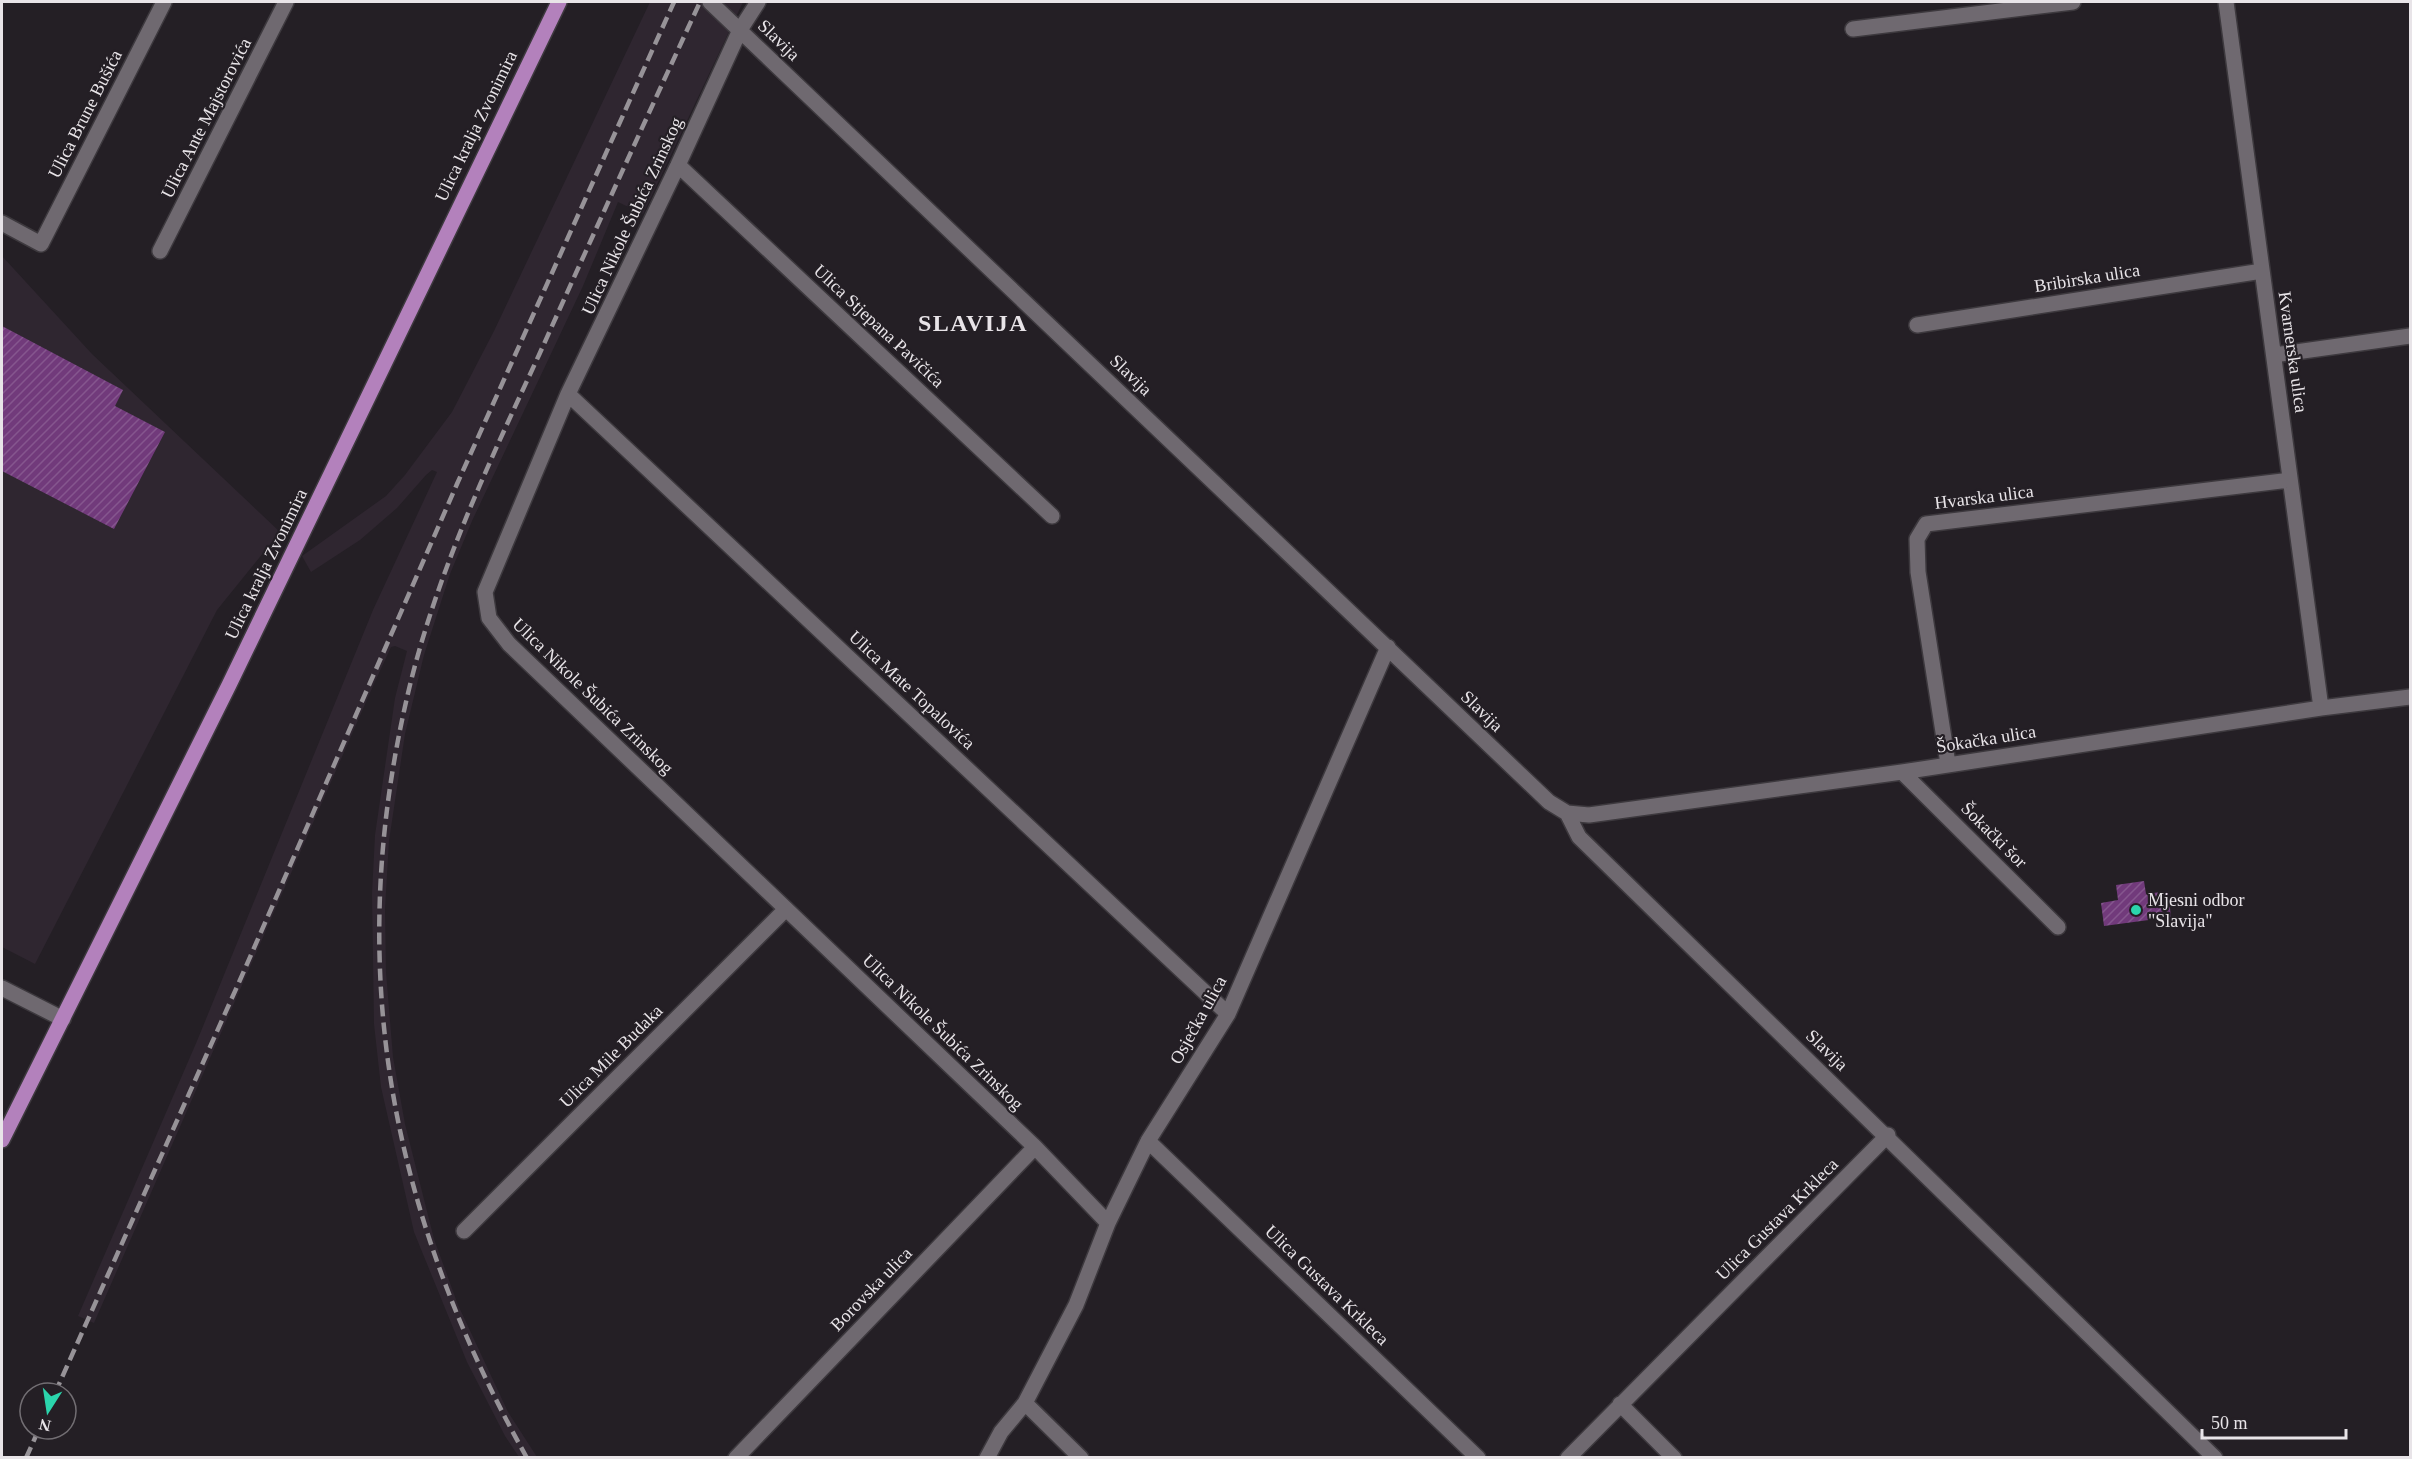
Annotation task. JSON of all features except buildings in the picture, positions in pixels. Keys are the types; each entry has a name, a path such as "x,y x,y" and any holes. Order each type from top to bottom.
{"main road":[{"name":"Ulica kralja Zvonimira","path":"2,1140 239,664 559,2"}],"street":[{"name":"Ulica Brune Bušića","path":"2,223 41,244 164,2"},
{"name":"Ulica Ante Majstorovića","path":"160,251 286,2"},
{"name":"Slavija","path":"710,2 1549,802 1567,813 1579,837 2215,1458"},
{"name":"Ulica Nikole Šubića Zrinskog","path":"758,2 740,30 568,394 486,592 489,618 509,644 1035,1147 1108,1223"},
{"path":"1853,29 2073,2"},
{"name":"Kvarnerska ulica","path":"2226,2 2321,708"},
{"name":"Ulica Stjepana Pavičića","path":"678,165 1052,516"},
{"name":"Bribirska ulica","path":"1917,325 2262,271"},
{"path":"2274,355 2410,336"},
{"name":"Ulica Mate Topalovića","path":"568,394 1228,1014"},
{"name":"Hvarska ulica","path":"1948,764 1918,572 1917,539 1926,524 2290,480"},
{"name":"Osječka ulica","path":"987,1458 1001,1432 1025,1402 1076,1305 1108,1223 1148,1141 1228,1014 1388,647"},
{"name":"Šokačka ulica","path":"1567,813 1589,815 1902,772 2321,708 2410,697"},
{"name":"Šokački šor","path":"1902,772 2058,927"},
{"name":"Ulica Mile Budaka","path":"464,1231 786,909"},
{"path":"2,988 63,1019"},
{"name":"Ulica Gustava Krkleca","path":"1568,1458 1887,1136"},
{"name":"Ulica Gustava Krkleca","path":"1148,1141 1478,1458"},
{"name":"Borovska ulica","path":"736,1458 1035,1147"},
{"path":"1025,1402 1081,1458"},
{"path":"1620,1404 1674,1458"}],"shaded area":[{"path":"650,2 743,2 643,214 618,202 583,286 472,521 450,574 424,655 405,734 389,841 385,909 386,972 393,1057 405,1124 434,1239 458,1305 508,1412 537,1457 519,1457 505,1436 467,1362 414,1232 381,1087 374,1024 372,894 375,835 395,698 407,651 395,646 391,647 373,686 94,1323 78,1316 197,1041 373,610 437,472 432,470 426,475 397,508 360,540 311,572 302,556 386,496 405,475 452,412 494,331"},
{"path":"2,256 92,354 280,532 217,610 35,964 2,947"}],"railway":[{"path":"60,1381 240,980 457,484 674,2"},
{"path":"527,1458 480,1367 442,1276 413,1185 393,1092 381,997 380,901 388,803 406,702 417,657 463,525 700,2"},
{"path":"26,1458 34,1441"}],"place":[{"name":"Mjesni odbor \"Slavija\"","path":"2136,910"}],"district":[{"name":"SLAVIJA","path":"973,323"}]}
